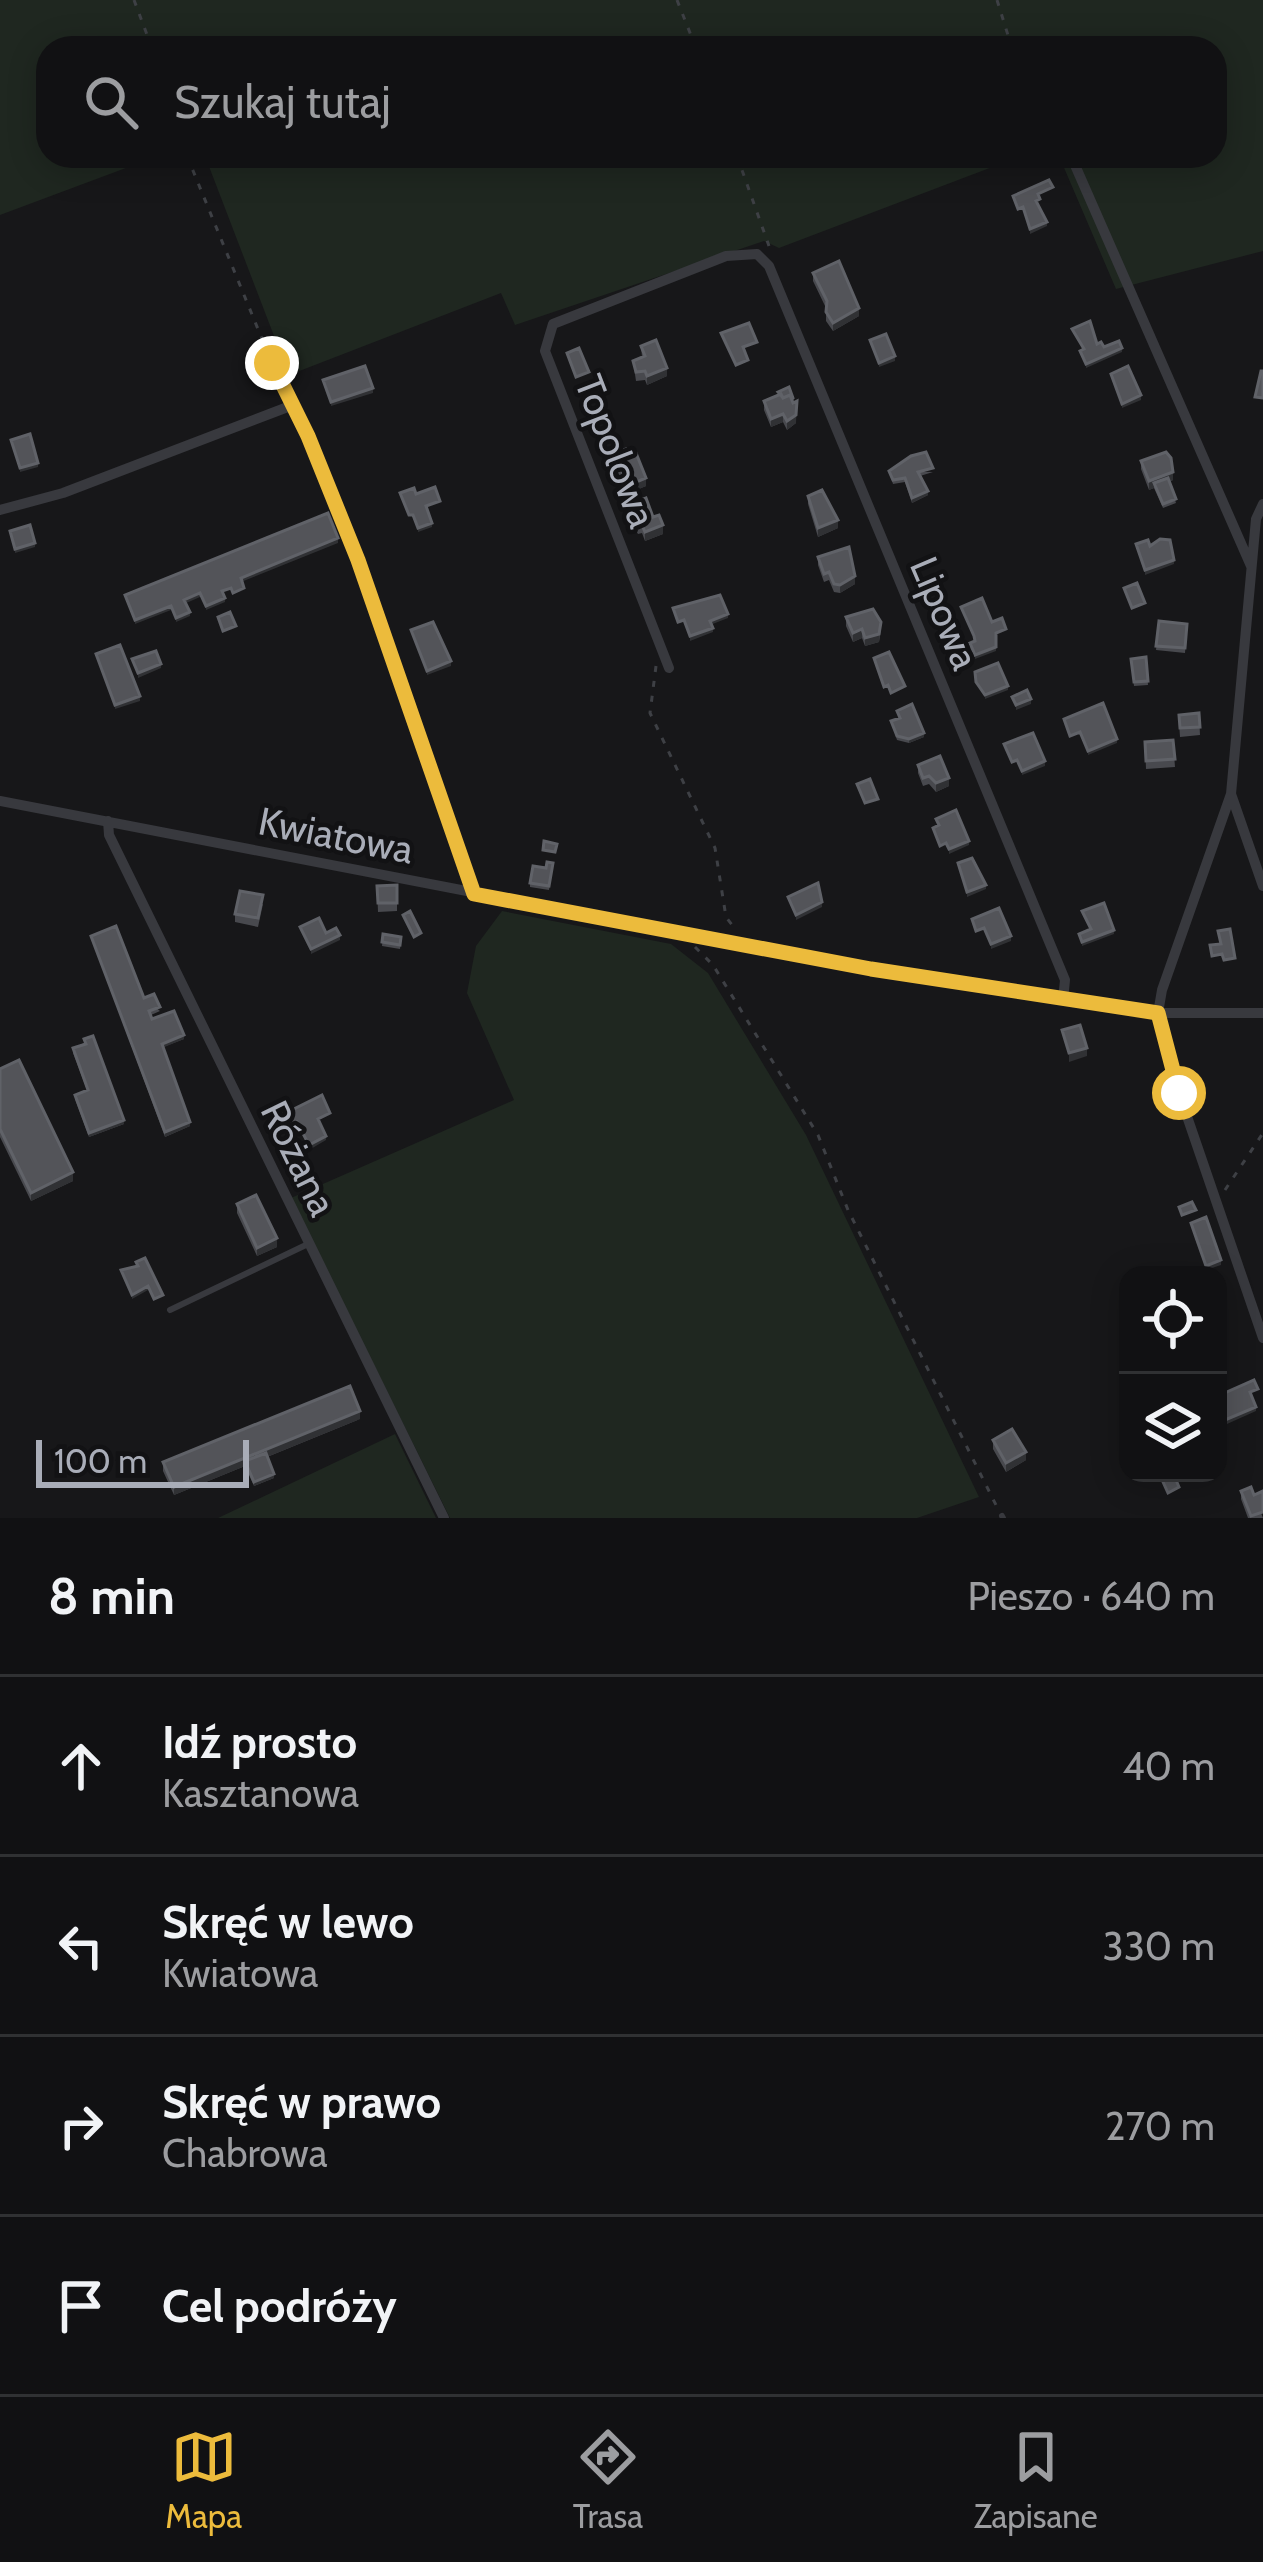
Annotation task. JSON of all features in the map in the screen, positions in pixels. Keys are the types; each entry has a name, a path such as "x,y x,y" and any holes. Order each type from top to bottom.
{"street":[{"path":"1076,168 1252,569"},
{"name":"Lipowa","path":"757,254 769,266 1065,980 1063,1000"},
{"name":"Topolowa","path":"669,668 544,351 553,324 726,256 757,254"},
{"path":"272,363 358,560 474,894"},
{"path":"0,510 63,493 293,405"},
{"path":"1263,504 1256,519 1231,794 1158,1013 1179,1093 1263,1338"},
{"path":"1231,794 1263,886"},
{"name":"Kwiatowa","path":"0,801 749,946 1063,1000 1158,1013 1263,1013"},
{"name":"Różana","path":"108,821 119,855 444,1518"}],"lane":[{"path":"170,1310 308,1244"}],"path":[{"path":"134,0 148,36"},
{"path":"677,0 690,36"},
{"path":"997,0 1008,36"},
{"path":"192,168 272,363"},
{"path":"742,168 769,240 769,266"},
{"path":"660,646 650,712 716,848 726,917 749,946"},
{"path":"681,933 713,965 818,1135 848,1210 1003,1517"},
{"path":"1217,1201 1263,1133"}],"shaded area":[{"path":"0,0 1263,0 1263,251 1116,289 1064,168 1227,168 1227,36 36,36 36,168 126,168 0,215"},
{"path":"210,168 989,168 779,248 764,241 515,325 501,293 289,375"},
{"path":"502,911 671,944 708,973 806,1135 979,1497 917,1518 450,1518 291,1198 514,1100 467,993 476,946"},
{"path":"395,1434 436,1518 218,1518"}],"building":[{"path":"1049,180 1053,187 1038,194 1036,201 1047,222 1030,229 1023,207 1018,209 1013,196"},
{"path":"839,261 859,308 833,323 813,273"},
{"path":"1090,321 1097,344 1104,347 1119,341 1122,348 1086,364 1080,351 1084,349 1072,329"},
{"path":"749,323 757,342 743,347 748,360 736,365 721,333"},
{"path":"886,334 895,356 879,363 870,340"},
{"path":"656,340 667,368 647,376 645,371 636,372 633,361 645,356 641,346"},
{"path":"579,348 589,372 576,377 567,353"},
{"path":"365,366 373,388 331,402 323,380"},
{"path":"1128,366 1141,395 1122,404 1111,374"},
{"path":"1263,371 1263,398 1255,397"},
{"path":"781,394 797,401 796,415 787,421 783,414 771,419 764,401"},
{"path":"30,434 38,463 20,468 11,440"},
{"path":"626,449 629,456 636,453 646,478 629,485 613,454"},
{"path":"926,452 933,468 918,472 928,491 912,498 905,478 893,480 889,471"},
{"path":"1166,452 1173,472 1149,481 1141,461"},
{"path":"1168,478 1176,499 1163,504 1154,483"},
{"path":"435,487 440,501 426,506 432,523 418,528 400,493 414,488 416,494"},
{"path":"822,490 838,520 818,528 808,496"},
{"path":"646,498 653,517 659,515 663,525 645,532 635,520 639,519 633,503"},
{"path":"328,513 338,538 241,578 244,588 222,591 225,598 206,606 200,593 184,600 190,612 176,618 171,606 135,620 125,595"},
{"path":"30,525 35,543 15,549 10,531"},
{"path":"1160,539 1170,540 1174,560 1145,570 1136,544 1148,540 1150,546"},
{"path":"849,547 855,576 834,584 818,557"},
{"path":"1137,583 1145,603 1132,608 1124,588"},
{"path":"720,595 728,614 710,621 713,628 690,636 673,608"},
{"path":"982,598 992,622 1002,618 1006,629 996,633 996,647 975,655 970,643 974,636 961,607"},
{"path":"873,609 881,622 879,634 865,638 862,629 853,633 846,617"},
{"path":"230,612 236,626 223,631 218,617"},
{"path":"1159,621 1187,624 1185,648 1156,646"},
{"path":"433,622 451,661 427,671 411,630"},
{"path":"120,645 140,696 115,705 96,654"},
{"path":"156,651 161,664 138,673 132,659"},
{"path":"889,652 905,686 891,693 888,685 884,687 874,658"},
{"path":"1146,657 1148,681 1134,682 1131,659"},
{"path":"998,663 1008,686 985,695 975,672"},
{"path":"1027,690 1031,699 1016,705 1012,697"},
{"path":"1103,703 1117,739 1088,751 1080,732 1070,736 1064,719"},
{"path":"912,704 924,733 909,739 897,736 891,721 900,718 897,711"},
{"path":"1199,713 1200,727 1180,728 1179,715"},
{"path":"1033,733 1045,761 1022,771 1004,744"},
{"path":"1173,740 1175,759 1146,761 1145,742"},
{"path":"940,756 949,778 936,783 929,776 923,778 918,765"},
{"path":"870,779 878,799 865,803 857,784"},
{"path":"956,810 969,841 949,849 946,843 940,846 933,828 939,825 936,819"},
{"path":"544,841 557,844 555,852 543,850"},
{"path":"972,858 986,885 967,892 958,863"},
{"path":"547,862 553,863 549,886 530,883 533,866 546,868"},
{"path":"818,883 822,902 796,915 788,897"},
{"path":"397,885 397,903 378,903 377,886"},
{"path":"240,891 263,895 258,918 235,914"},
{"path":"1104,903 1114,930 1082,942 1079,934 1091,929 1082,911"},
{"path":"999,908 1011,936 991,944 984,928 976,931 972,919"},
{"path":"410,911 421,933 414,937 403,915"},
{"path":"319,918 326,933 336,928 340,935 311,949 300,927"},
{"path":"116,926 144,998 154,994 160,1007 149,1011 152,1019 174,1011 184,1035 162,1044 190,1122 165,1132 91,936"},
{"path":"1230,929 1235,958 1212,956 1210,945 1221,944 1218,931"},
{"path":"383,934 401,937 400,945 382,942"},
{"path":"1080,1025 1087,1048 1069,1053 1062,1030"},
{"path":"93,1036 124,1120 89,1133 75,1095 88,1090 73,1048"},
{"path":"19,1060 73,1172 31,1193 0,1129 0,1069"},
{"path":"322,1095 330,1113 318,1119 326,1136 309,1145 297,1122 288,1127 282,1115"},
{"path":"256,1195 277,1238 257,1248 237,1204"},
{"path":"1192,1202 1196,1210 1182,1215 1179,1207"},
{"path":"1206,1217 1221,1260 1206,1266 1191,1223"},
{"path":"145,1258 163,1295 154,1299 148,1286 132,1295 121,1270 138,1266 136,1262"},
{"path":"1254,1380 1258,1389 1250,1392 1256,1407 1227,1419 1227,1392"},
{"path":"350,1386 360,1411 174,1487 163,1462"},
{"path":"1012,1429 1026,1452 1006,1463 993,1440"},
{"path":"266,1453 274,1474 254,1482 245,1461"},
{"path":"1163,1482 1177,1482 1179,1487 1168,1493"},
{"path":"1251,1487 1254,1495 1263,1491 1263,1512 1251,1516 1241,1491"}],"route":[{"path":"272,363 308,436 358,560 474,894 871,969 1158,1013 1179,1093"}]}
